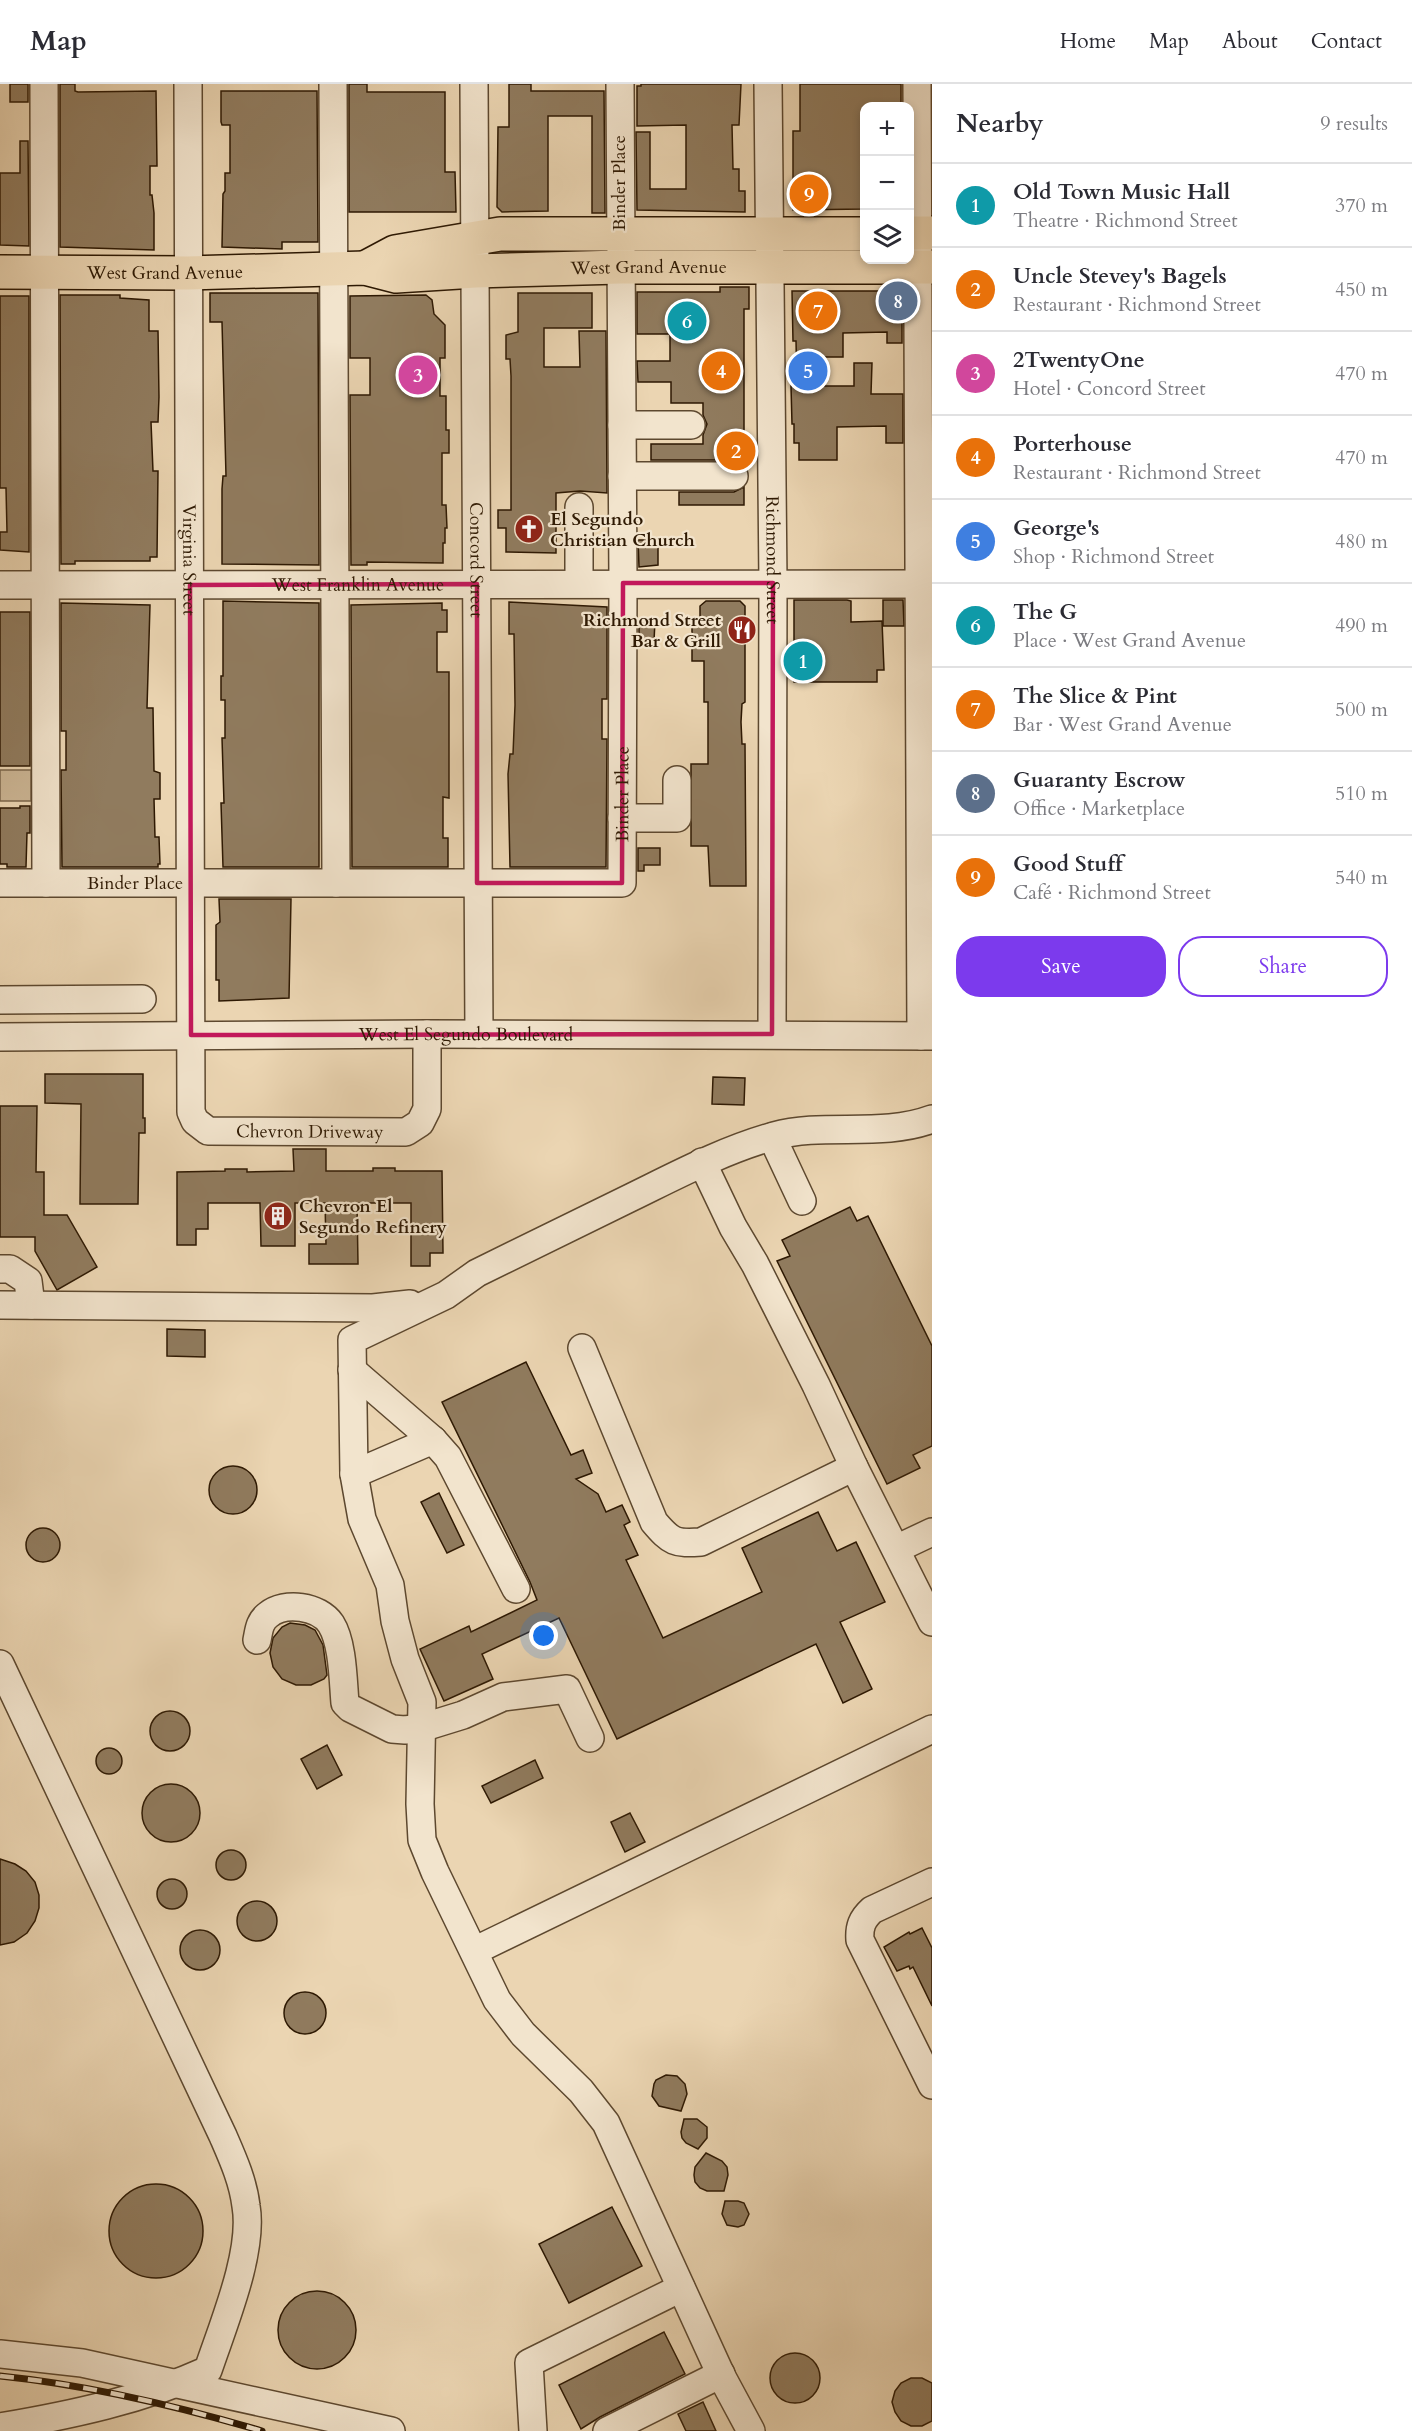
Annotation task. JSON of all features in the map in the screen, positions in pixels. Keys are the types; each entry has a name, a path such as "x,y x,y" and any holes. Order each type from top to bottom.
{"main road":[{"name":"West Grand Avenue","path":"350,269 394,252 500,234 619,251"},
{"name":"West Grand Avenue","path":"770,251 860,235"},
{"name":"West Grand Avenue","path":"0,272 188,273 350,269 396,276 475,271 619,251 770,251 924,267"}],"street":[{"path":"44,84 46,883"},
{"name":"Virginia Street","path":"188,84 191,1035"},
{"path":"333,84 350,269 334,584 336,883"},
{"name":"Concord Street","path":"474,84 478,1034"},
{"name":"Binder Place","path":"0,883 622,883 620,84"},
{"name":"Richmond Street","path":"768,84 773,584 772,1034"},
{"path":"917,84 919,233 924,267 926,1036"},
{"path":"622,425 691,425"},
{"path":"622,476 734,476"},
{"path":"579,507 579,584"},
{"name":"West Franklin Avenue","path":"0,585 925,584"},
{"path":"622,818 677,818 677,780"},
{"path":"0,1000 142,999"},
{"name":"West El Segundo Boulevard","path":"0,1037 427,1034 926,1036"},
{"name":"Chevron Driveway","path":"191,1035 191,1112 195,1121 208,1131 406,1132 420,1123 427,1109 427,1034"},
{"path":"751,2431 721,2374 606,2123 581,2091 523,2034 497,2000 435,1872 422,1840 420,1804 422,1702 405,1659 394,1621 390,1585 362,1519 354,1474 352,1340 446,1295 477,1274 702,1162 747,1144 803,1131 885,1129 916,1125 932,1119"},
{"path":"772,1137 802,1201"},
{"path":"702,1162 732,1227 755,1264 932,1622"},
{"path":"0,1269 10,1269 28,1281 31,1305"},
{"path":"0,1305 373,1308 412,1304 446,1295"},
{"path":"582,1348 654,1522 667,1537 679,1544 701,1542 854,1467"},
{"path":"352,1370 433,1440 448,1457 516,1589"},
{"path":"354,1474 433,1440"},
{"path":"896,1549 932,1532"},
{"path":"257,1640 260,1624 268,1615 283,1608 310,1609 323,1614 332,1625 338,1643 345,1703 350,1708 392,1729 421,1728 463,1715 503,1697 567,1689 590,1738"},
{"path":"0,1664 241,2176 247,2208 245,2247 236,2288 208,2370 177,2384 134,2398 57,2417 0,2427"},
{"path":"474,1951 932,1729"},
{"path":"932,1882 872,1910 865,1916 859,1931 860,1940 932,2085"},
{"path":"533,2431 529,2363 681,2288"},
{"path":"0,2354 82,2363 391,2431"},
{"path":"607,2431 721,2374"}],"highlighted area":[{"path":"623,583 773,583 772,1034 191,1035 190,585 477,584 477,883 622,883"}],"shaded area":[{"path":"0,770 31,770 31,801 0,801"}],"building":[{"path":"10,84 28,84 28,102 10,102"},
{"path":"60,84 75,84 75,91 78,92 156,91 157,166 150,166 154,250 60,247"},
{"path":"349,84 367,84 367,92 445,92 445,172 455,172 456,212 349,212"},
{"path":"509,84 531,84 531,91 604,91 605,213 592,213 592,116 548,116 548,211 502,212 497,207 498,127 509,127"},
{"path":"641,84 741,84 739,125 732,125 733,169 739,169 739,191 745,191 745,212 637,210 636,132 650,132 650,189 686,189 686,125 637,126 637,86"},
{"path":"800,84 901,84 901,102 860,102 860,209 793,210 793,131 800,131"},
{"path":"221,91 317,91 318,242 282,242 282,249 222,247 225,173 230,173 230,125 222,125 221,122"},
{"path":"20,141 28,141 29,246 0,245 0,173 20,173"},
{"path":"720,287 749,287 749,309 744,309 744,465 734,460 651,460 651,444 703,444 707,424 703,415 703,403 671,403 671,382 638,382 637,361 670,361 670,334 637,334 637,292 720,292"},
{"path":"792,291 902,291 902,343 887,343 887,332 843,333 843,357 813,357 814,386 854,386 854,363 872,363 871,394 903,394 903,443 886,443 886,426 837,427 837,460 799,460 799,443 794,443 794,424 792,424 791,386 797,386"},
{"path":"210,293 318,293 319,565 222,564 222,489 223,476 226,476 222,322 210,322"},
{"path":"518,293 592,293 592,328 544,328 544,367 580,367 579,331 606,331 607,493 580,491 556,493 556,553 506,552 506,528 498,528 498,510 511,510 511,376 510,359 506,359 506,335 518,332"},
{"path":"60,295 120,295 120,298 149,300 149,331 158,331 159,397 158,422 151,422 153,471 158,471 157,557 150,557 150,561 75,561 75,564 61,564"},
{"path":"426,295 432,300 434,314 445,325 445,358 440,358 440,396 446,396 449,453 442,453 442,505 446,505 447,528 445,528 445,543 443,543 443,563 367,562 367,565 351,565 350,395 370,395 370,358 350,358 350,296"},
{"path":"0,296 29,296 29,552 0,550 0,532 7,532 6,488 0,488"},
{"path":"744,487 744,505 679,505 679,492 734,492"},
{"path":"638,540 658,540 658,565 639,567"},
{"path":"794,600 847,600 851,601 851,622 882,621 884,670 877,670 877,682 794,682"},
{"path":"883,600 903,600 904,626 883,626"},
{"path":"223,601 319,603 319,867 223,867 221,803 224,803 222,738 225,738 225,700 221,700 221,676 223,676"},
{"path":"706,601 740,601 745,606 745,702 742,704 741,722 742,744 745,744 746,886 710,886 708,846 691,846 691,764 708,764 708,702 704,702 704,661 692,661 692,623 700,623 700,606"},
{"path":"509,602 607,607 607,699 602,699 602,739 607,739 606,867 510,867 508,774 510,754 513,754 515,705 514,634 509,634"},
{"path":"61,603 150,605 147,708 153,708 154,771 160,773 160,799 154,799 155,837 159,837 160,864 158,867 62,867 61,770 66,770 66,731 61,731"},
{"path":"442,603 442,610 447,610 447,632 437,632 437,672 449,672 449,798 443,797 443,838 448,838 448,867 352,867 351,605"},
{"path":"0,612 30,612 30,766 0,766"},
{"path":"639,621 655,621 654,641 639,640"},
{"path":"20,806 30,806 26,867 7,867 7,864 0,864 0,808 20,808"},
{"path":"638,848 660,848 660,865 644,865 644,871 638,871"},
{"path":"219,899 291,899 289,998 219,1001 219,980 216,980 216,925 220,922"},
{"path":"45,1074 143,1074 145,1133 139,1133 138,1204 80,1204 81,1104 45,1103"},
{"path":"713,1077 745,1078 744,1105 712,1104"},
{"path":"0,1106 37,1106 36,1172 44,1172 44,1215 67,1215 97,1267 57,1290 35,1251 35,1237 0,1237"},
{"name":"Chevron El Segundo Refinery","path":"293,1149 326,1149 326,1171 373,1171 373,1168 395,1168 395,1171 442,1171 443,1253 430,1253 430,1266 411,1266 411,1203 357,1203 358,1264 309,1264 309,1244 326,1244 325,1203 295,1203 295,1246 261,1246 260,1203 208,1203 208,1229 196,1229 196,1245 177,1245 177,1172 225,1171 225,1169 247,1169 247,1172 294,1171"},
{"path":"850,1207 857,1221 868,1216 932,1346 932,1446 913,1455 920,1468 887,1484 777,1261 790,1256 782,1240"},
{"path":"167,1329 205,1330 205,1357 167,1356"},
{"path":"526,1362 571,1455 583,1450 592,1473 576,1479 598,1494 606,1512 622,1505 630,1522 624,1525 638,1555 626,1560 663,1638 762,1592 742,1548 818,1512 837,1551 856,1542 885,1602 840,1622 872,1689 843,1703 816,1644 617,1739 559,1618 482,1654 493,1679 444,1701 420,1649 469,1626 471,1632 537,1600 442,1402"},
{"path":"233,1466 250,1473 257,1490 250,1507 233,1514 216,1507 209,1490 216,1473"},
{"path":"439,1493 464,1545 447,1553 421,1502"},
{"path":"43,1528 55,1533 60,1545 55,1557 43,1562 31,1557 26,1545 31,1533"},
{"path":"290,1623 305,1625 315,1630 323,1645 327,1675 324,1679 311,1685 296,1685 282,1679 273,1667 270,1653 273,1638 282,1627"},
{"path":"170,1711 178,1712 184,1717 189,1723 189,1739 184,1745 178,1750 170,1751 162,1750 156,1745 151,1739 150,1731 151,1723 156,1717 162,1712"},
{"path":"327,1745 342,1775 317,1789 301,1759"},
{"path":"109,1748 118,1752 122,1761 118,1770 109,1774 100,1770 96,1761 100,1752"},
{"path":"535,1760 543,1778 491,1803 482,1786"},
{"path":"165,1784 177,1784 192,1792 200,1807 200,1819 192,1834 177,1842 165,1842 150,1834 142,1819 142,1807 150,1792"},
{"path":"630,1813 645,1842 625,1852 611,1822"},
{"path":"231,1850 242,1854 246,1865 242,1876 231,1880 220,1876 216,1865 220,1854"},
{"path":"0,1859 26,1871 35,1882 39,1895 39,1908 35,1921 27,1933 14,1942 0,1945"},
{"path":"172,1879 183,1883 187,1894 183,1905 172,1909 161,1905 157,1894 161,1883"},
{"path":"257,1901 271,1907 277,1921 271,1935 257,1941 243,1935 237,1921 243,1907"},
{"path":"922,1928 932,1948 932,2006 913,1967 910,1969 909,1966 897,1971 884,1947 909,1932 910,1934"},
{"path":"200,1930 214,1936 220,1950 214,1964 200,1970 186,1964 180,1950 186,1936"},
{"path":"305,1992 320,1998 326,2013 320,2028 305,2034 290,2028 284,2013 290,1998"},
{"path":"666,2075 677,2076 685,2084 687,2094 681,2111 659,2106 652,2096 656,2080"},
{"path":"684,2119 697,2119 707,2127 707,2138 698,2149 686,2143 682,2138"},
{"path":"706,2153 722,2161 727,2167 728,2175 724,2191 707,2191 695,2182 695,2167"},
{"path":"156,2184 174,2188 189,2198 199,2213 203,2231 199,2249 189,2264 174,2274 156,2278 138,2274 123,2264 113,2249 109,2231 113,2213 123,2198 138,2188"},
{"path":"725,2201 744,2203 749,2214 744,2225 738,2227 727,2225 722,2214"},
{"path":"612,2207 642,2266 569,2303 539,2244"},
{"path":"317,2291 332,2294 345,2302 353,2315 356,2330 353,2345 345,2358 332,2366 317,2369 302,2366 289,2358 281,2345 278,2330 281,2315 289,2302 302,2294"},
{"path":"664,2332 685,2374 581,2429 559,2385"},
{"path":"800,2353 813,2360 819,2368 819,2388 813,2396 805,2402 790,2403 777,2396 771,2388 770,2373 777,2360 785,2354"},
{"path":"911,2378 922,2378 932,2383 932,2421 922,2426 911,2426 901,2421 892,2402 895,2391 901,2383"},
{"path":"703,2402 716,2431 686,2431 678,2414"}],"railway":[{"path":"0,2376 67,2385 132,2398 262,2431"}],"place":[{"name":"Good Stuff","path":"809,194"},
{"name":"Guaranty Escrow","path":"898,301"},
{"name":"The Slice & Pint","path":"818,311"},
{"name":"The G","path":"687,321"},
{"name":"Porterhouse","path":"721,371"},
{"name":"George's","path":"808,371"},
{"name":"2TwentyOne","path":"418,375"},
{"name":"Uncle Stevey's Bagels","path":"736,451"},
{"name":"El Segundo Christian Church","path":"529,529"},
{"name":"Richmond Street Bar & Grill","path":"742,630"},
{"name":"Old Town Music Hall","path":"803,661"},
{"name":"Chevron El Segundo Refinery","path":"278,1216"}]}
